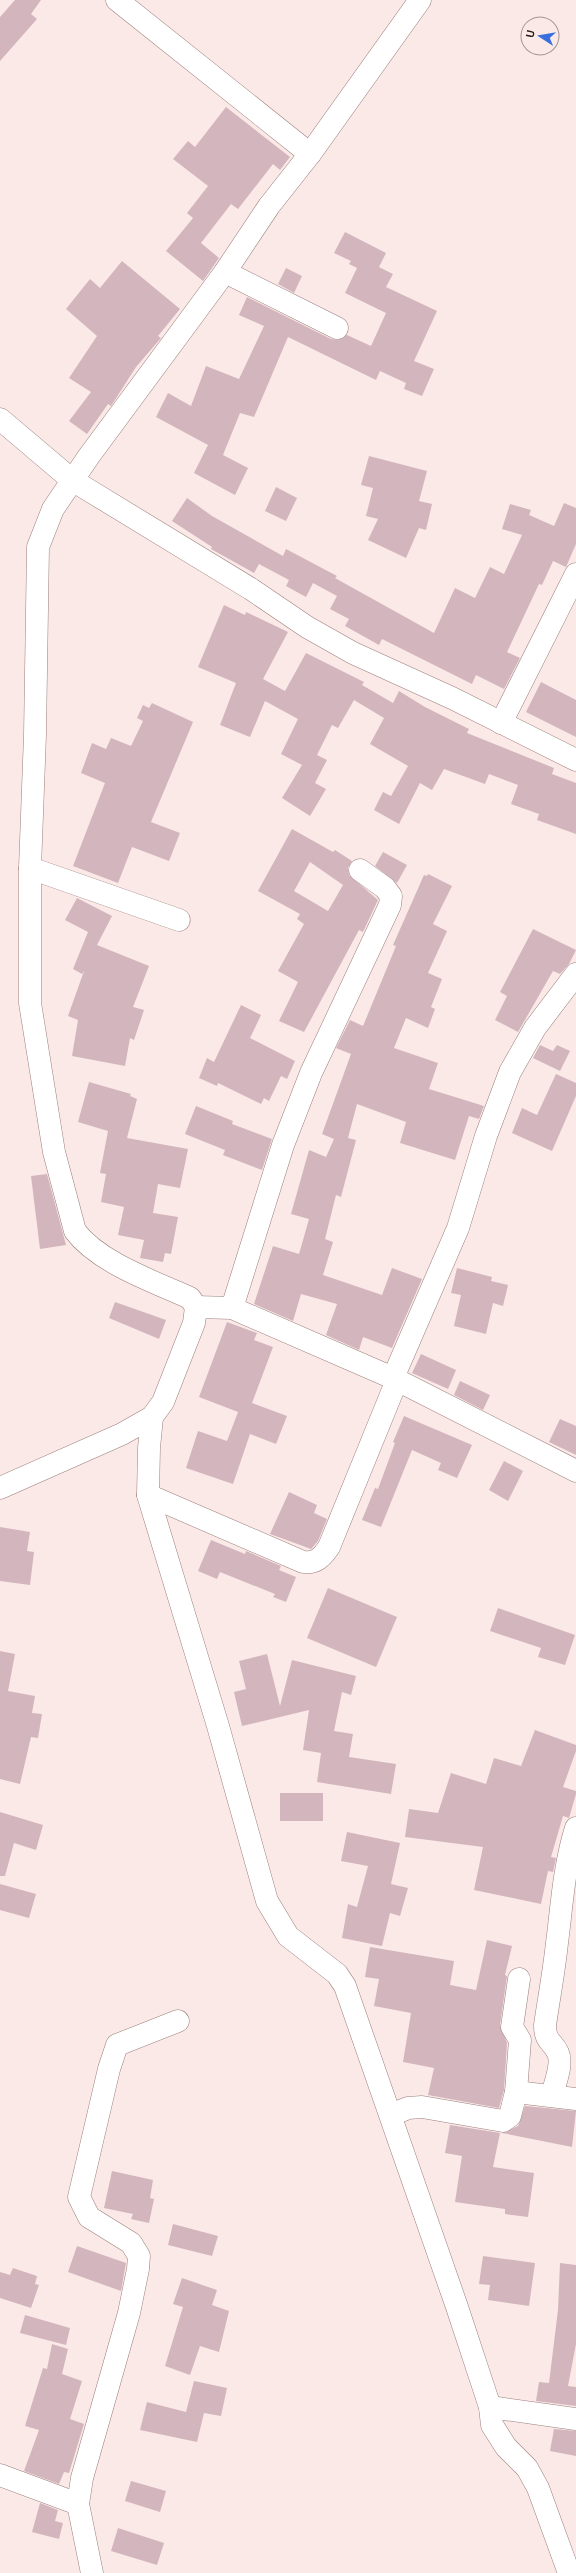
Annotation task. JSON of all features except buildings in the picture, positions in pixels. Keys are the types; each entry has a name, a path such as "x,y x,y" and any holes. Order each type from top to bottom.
{"street":[{"path":"117,0 310,154"},
{"path":"0,1488 122,1434 152,1417 163,1402 194,1323 196,1307 190,1298 102,1255 81,1240 75,1231 54,1152 30,1003 30,868 35,736 38,547 53,509 72,480 225,272 269,206 310,154 420,0"},
{"path":"225,272 337,328"},
{"path":"0,419 72,480 251,589 314,631 353,653 576,760"},
{"path":"501,723 576,574"},
{"path":"30,868 179,920"},
{"path":"232,1308 283,1145 311,1073 390,905 391,896 385,888 360,870"},
{"path":"148,1495 303,1562 311,1563 317,1560 329,1547 395,1379 458,1228 486,1136 510,1072 534,1028 576,974"},
{"path":"196,1307 232,1308 395,1379 576,1471"},
{"path":"152,1417 148,1495 216,1719 268,1901 288,1936 337,1974 345,1986 391,2115 490,2407 492,2425 498,2437 527,2468 538,2488 569,2573"},
{"path":"552,2094 560,2059 558,2052 546,2038 545,2025 558,1943 563,1886 570,1847 576,1828"},
{"path":"391,2115 408,2108 422,2107 504,2121 510,2116 516,2092 520,2040 512,2028 519,1979"},
{"path":"92,2573 78,2504 82,2478 129,2313 138,2269 139,2256 130,2243 89,2217 79,2197 109,2069 117,2045 178,2021"},
{"path":"516,2092 552,2094 576,2099"},
{"path":"490,2407 576,2418"},
{"path":"0,2475 78,2504"}]}
